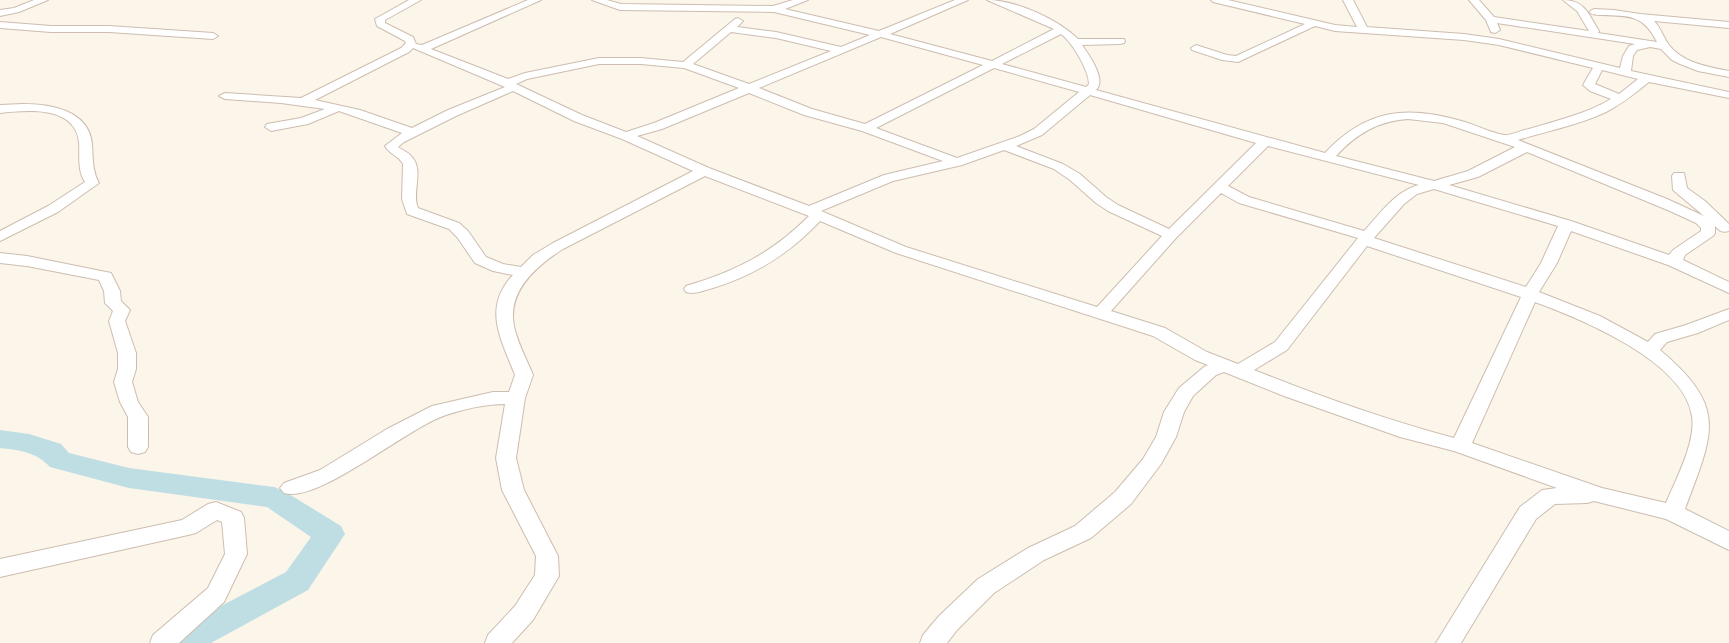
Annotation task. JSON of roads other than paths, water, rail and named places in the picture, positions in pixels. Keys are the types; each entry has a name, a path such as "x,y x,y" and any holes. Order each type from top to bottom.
{"street":[{"path":"0,12 16,10 43,0"},
{"path":"416,0 390,13 380,20 380,24 409,39 411,44 512,86 578,118 626,136 704,171 814,213 901,250 1159,332 1201,356 1291,392 1407,432 1460,446 1600,496 1638,503 1673,513 1729,541"},
{"path":"423,49 536,0"},
{"path":"597,0 620,7 774,9 881,34 994,64 1265,142 1432,184 1566,224 1674,262 1729,288"},
{"path":"774,9 803,0"},
{"path":"626,136 658,126 963,0"},
{"path":"692,289 747,271 766,261 790,243 814,213 889,178 957,162 1038,132 1089,92 1096,83 1095,79 1075,42 1061,30 1035,16 992,0"},
{"path":"1216,0 1335,28 1464,37 1499,42 1647,78 1729,95"},
{"path":"1348,0 1364,30"},
{"path":"1474,0 1491,19 1499,42"},
{"path":"1568,0 1581,9 1596,35"},
{"path":"685,65 753,8"},
{"path":"1594,12 1729,25"},
{"path":"1638,17 1646,20 1652,25 1664,46 1686,63 1729,74"},
{"path":"1491,19 1568,24 1588,21"},
{"path":"1196,48 1226,58 1238,59 1314,23"},
{"path":"1568,24 1596,35 1664,46"},
{"path":"0,25 52,29 108,29 213,36"},
{"path":"729,29 783,37 842,50"},
{"path":"866,128 1061,30"},
{"path":"1075,42 1101,44 1120,41"},
{"path":"302,102 385,61 405,50 411,44"},
{"path":"1626,72 1628,56 1633,48 1650,44"},
{"path":"525,272 499,268 480,260 462,234 454,226 412,211 409,206 410,169 408,161 391,146 412,133 452,113 512,86 515,79 525,76 598,61 641,61 685,65 710,73 808,112 866,128 957,162"},
{"path":"1600,66 1589,85 1594,89 1621,98"},
{"path":"1506,139 1583,117 1602,109 1621,98 1647,78"},
{"path":"225,96 302,102 337,108 362,114 412,133"},
{"path":"0,109 34,108 61,113 71,117 78,124 84,135 86,165 89,178 92,183 53,209 0,237"},
{"path":"271,127 304,120 337,108"},
{"path":"1328,157 1358,129 1383,120 1407,114 1440,118 1526,147 1680,210 1701,220 1708,227 1727,227"},
{"path":"1100,313 1171,235 1265,142"},
{"path":"1003,146 1054,164 1076,178 1103,202 1117,211 1171,235"},
{"path":"932,643 948,622 986,586 1036,554 1083,532 1123,498 1151,464 1166,437 1174,412 1186,392 1210,371 1232,368 1281,346 1366,238 1399,201 1412,191 1432,184 1473,174 1526,147"},
{"path":"497,643 524,613 547,576 547,556 513,490 506,458 516,398 524,375 505,328 504,307 512,286 538,258 558,246 704,171"},
{"path":"1679,176 1680,190 1700,204 1727,227"},
{"path":"1220,187 1244,200 1366,238 1530,294 1610,327 1649,351 1676,373 1694,393 1702,416 1702,439 1673,513"},
{"path":"1460,446 1530,294 1548,263 1566,224"},
{"path":"1674,262 1678,254 1708,233 1708,227"},
{"path":"0,258 27,261 105,276 112,291 114,303 122,310 117,321 127,353 127,369 123,382 129,402 138,417 138,447"},
{"path":"1649,351 1660,338 1692,329 1729,314"},
{"path":"291,488 326,474 394,434 439,410 493,398 516,398"},
{"path":"1448,643 1528,513 1550,496 1600,496"},
{"path":"0,568 188,527 216,510 233,518 236,554 216,595 162,643"}],"waterway":[{"path":"0,439 19,441 51,451 60,460 129,478 163,484 237,492 274,498 330,534 297,581 181,643"}]}
